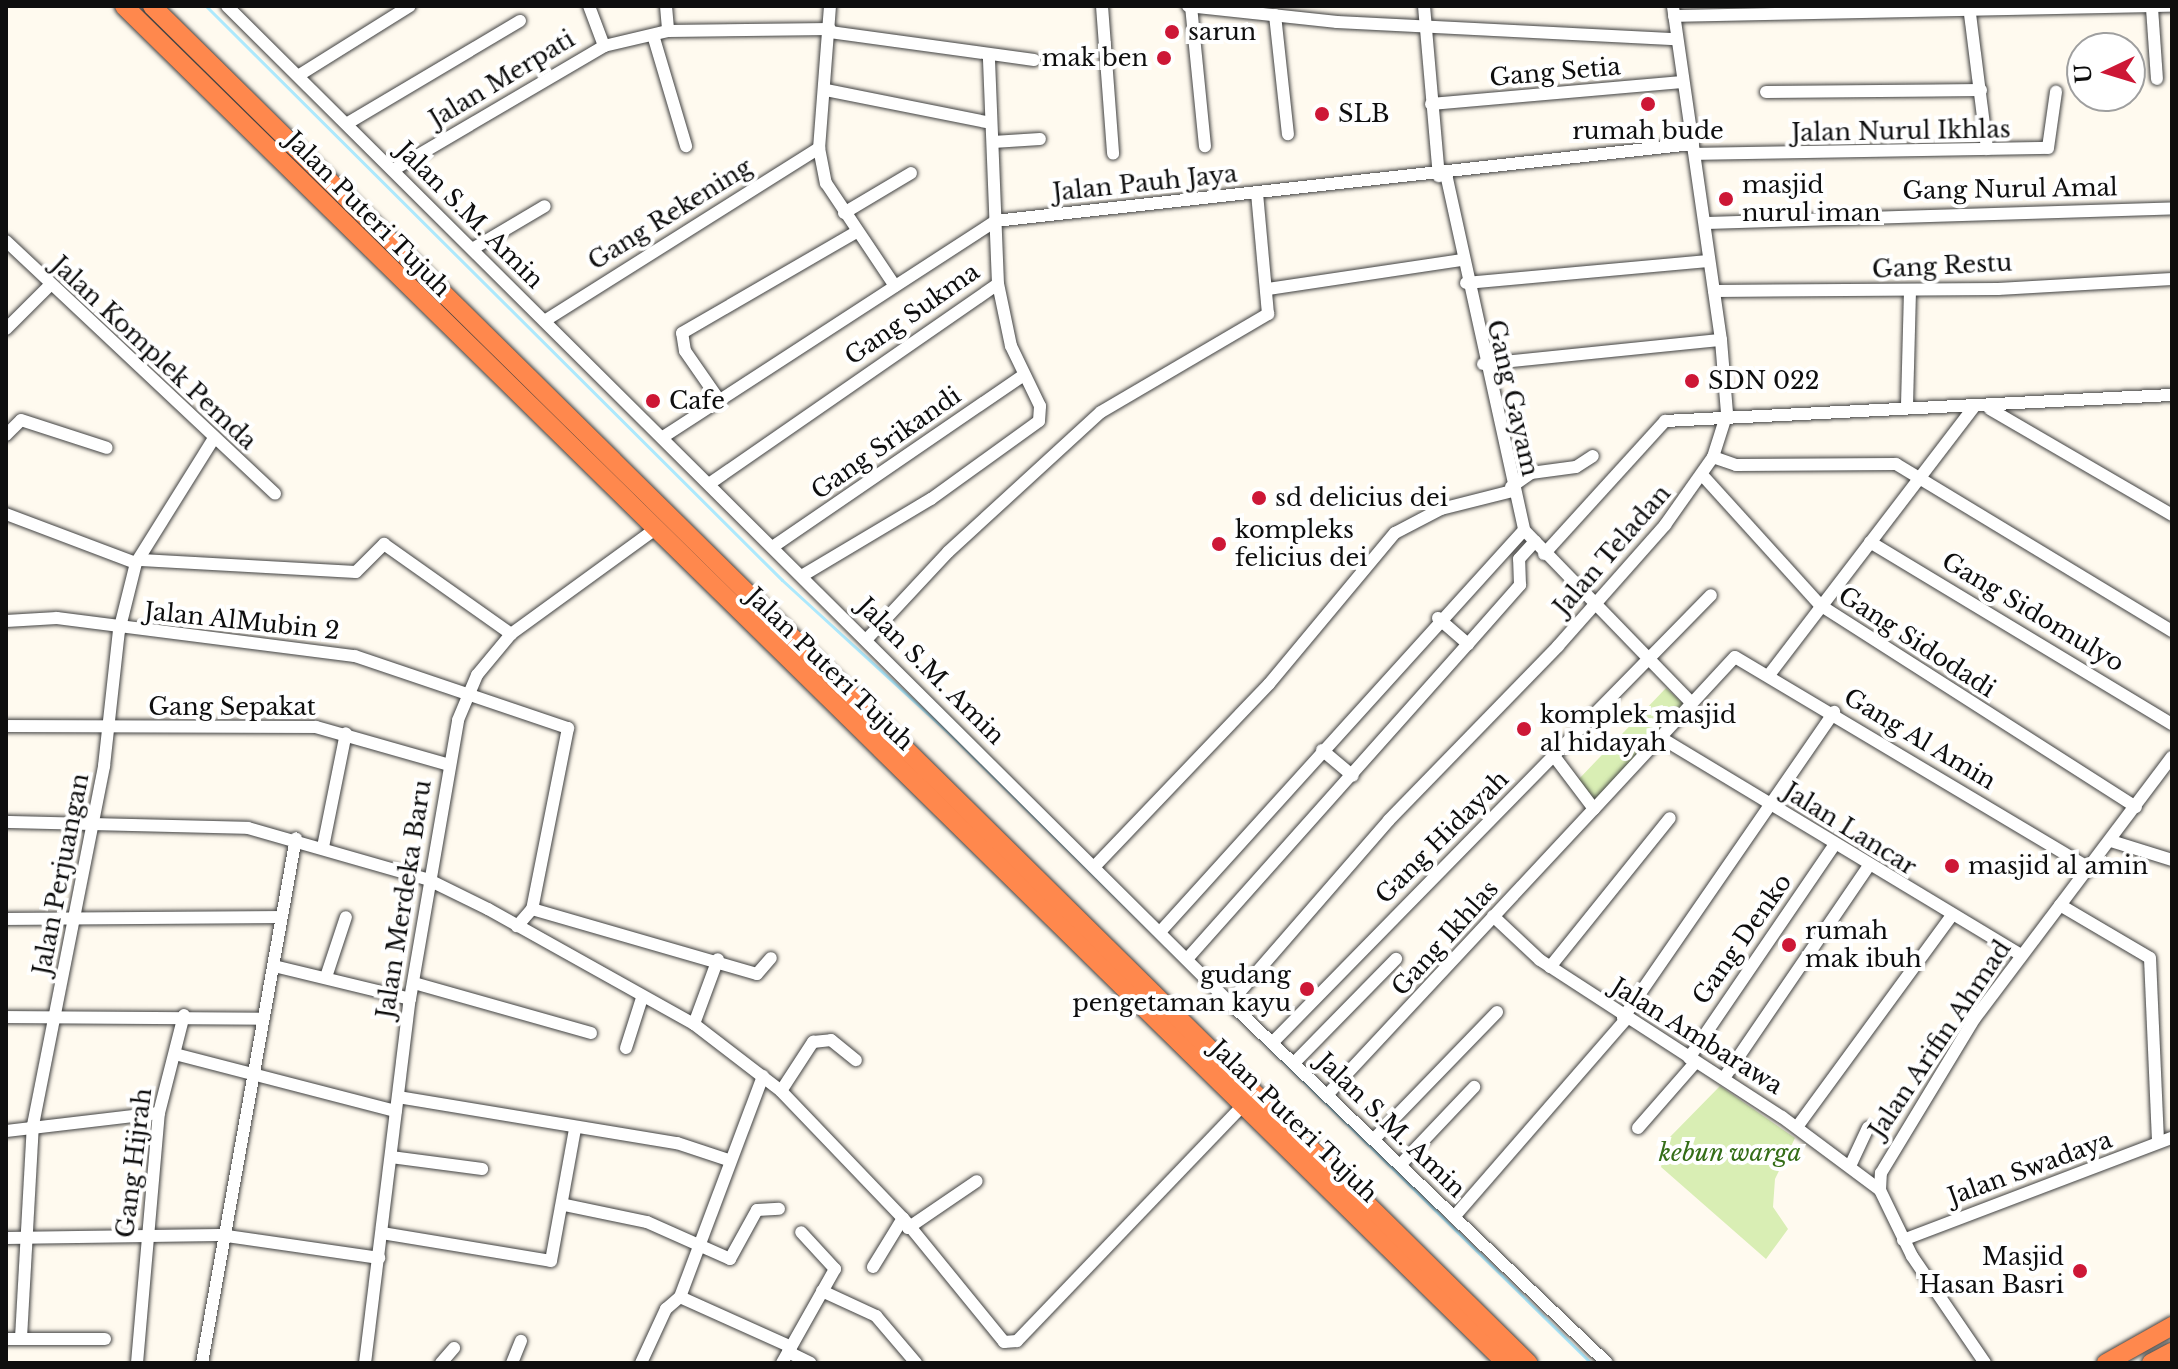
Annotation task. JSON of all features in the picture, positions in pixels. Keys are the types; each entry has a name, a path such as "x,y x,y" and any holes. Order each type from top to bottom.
{"highway":[{"name":"Jalan Puteri Tujuh","path":"124,6 654,530 1506,1363"},
{"name":"Jalan Puteri Tujuh","path":"152,6 1528,1363"},
{"path":"315,195 329,181"},
{"path":"2106,1363 2172,1326"},
{"path":"2151,1363 2172,1352"}],"street":[{"path":"589,6 604,46"},
{"path":"666,6 668,31"},
{"path":"830,6 826,90 819,148 826,183 895,286"},
{"path":"1102,6 1113,154"},
{"path":"1205,146 1189,6 1275,15 1306,12 1424,24 1676,39"},
{"name":"Gang Gayam","path":"1424,6 1431,104 1443,175 1483,364 1524,530 1592,605 1690,701"},
{"path":"1673,11 1829,10 1970,14 2172,6"},
{"path":"301,74 407,7"},
{"name":"Jalan S.M. Amin","path":"232,8 709,484 805,574 866,640 1230,1003 1376,1137 1454,1217 1607,1363"},
{"path":"2152,8 2157,79"},
{"name":"Jalan Teladan","path":"1230,1003 1338,875 1592,605 1704,477 1713,457 1727,413 1721,340 1673,11"},
{"path":"1970,14 1987,149"},
{"path":"1275,15 1288,134"},
{"path":"348,123 520,21"},
{"name":"Jalan Merpati","path":"393,170 604,46 668,31 830,31 989,59 1034,60"},
{"path":"653,35 686,146"},
{"name":"Gang Sukma","path":"709,484 998,284 989,59"},
{"name":"Gang Setia","path":"1431,104 1682,82"},
{"path":"826,90 991,123"},
{"path":"1766,92 1981,90"},
{"name":"Jalan Nurul Ikhlas","path":"1694,149 1987,149 2053,145 2056,92"},
{"path":"993,142 1040,139"},
{"name":"Gang Rekening","path":"546,320 819,148"},
{"name":"Jalan Pauh Jaya","path":"663,437 717,397 995,221 1694,149"},
{"path":"844,213 911,173"},
{"path":"866,640 948,552 1101,412 1268,314 1257,193"},
{"path":"474,248 545,206"},
{"name":"Gang Nurul Amal","path":"1705,223 2172,208"},
{"path":"717,397 685,351 682,333 858,231"},
{"name":"Jalan Komplek Pemda","path":"6,241 213,440 275,494"},
{"path":"1268,289 1461,260"},
{"path":"1466,283 1708,261"},
{"name":"Gang Restu","path":"1714,291 1910,290 2172,279"},
{"path":"805,574 931,499 1039,421 1040,406 1022,376 998,284"},
{"path":"6,329 50,285"},
{"path":"1907,405 1910,290"},
{"path":"1483,364 1721,340"},
{"name":"Gang Srikandi","path":"774,546 1022,376"},
{"path":"1544,554 1665,421 1727,413 1907,405 1980,407 2172,395"},
{"path":"1769,675 1919,478 1980,407"},
{"path":"1980,407 2172,515"},
{"path":"6,435 21,420 107,448"},
{"name":"Jalan Perjuangan","path":"21,1338 33,1125 57,1017 110,729 119,631 139,562 213,440"},
{"path":"1095,866 1279,673 1395,533 1441,509 1512,489 1531,473 1576,467 1593,456"},
{"path":"1713,457 1736,465 1896,464 2172,631"},
{"name":"Gang Sidodadi","path":"1704,477 1820,605 2136,807"},
{"path":"6,514 139,562 356,572 384,544 511,634"},
{"name":"Jalan Merdeka Baru","path":"365,1363 410,999 446,764 469,691 511,634 654,530"},
{"path":"1160,932 1438,618 1524,530"},
{"path":"1187,959 1520,585 1519,559 1535,541"},
{"name":"Gang Sidomulyo","path":"1870,542 2172,724"},
{"name":"Gang Hidayah","path":"1272,1043 1554,756 1645,657 1711,595"},
{"name":"Jalan AlMubin 2","path":"6,621 57,618 119,631 292,644 469,691 568,728 532,909"},
{"path":"1438,618 1468,644"},
{"name":"Gang Al Amin","path":"1724,664 1735,657 1769,675 2091,869"},
{"name":"Gang Ikhlas","path":"1327,1095 1594,809 1724,664"},
{"path":"1454,1217 1625,1019 1768,804 1834,712"},
{"name":"Gang Sepakat","path":"6,726 110,729 316,727 346,733 446,764"},
{"path":"323,847 346,733"},
{"name":"Jalan Lancar","path":"1658,736 1833,847 2021,955"},
{"path":"1322,750 1353,776"},
{"path":"1554,756 1594,809"},
{"name":"Jalan Arifin Ahmad","path":"1880,1190 1903,1128 2021,955 2091,869 2171,761"},
{"path":"1550,967 1670,818"},
{"path":"6,822 223,826 296,838 429,880 694,1024 763,1076 781,1091 905,1223 1001,1340 1014,1342 1243,1105"},
{"path":"202,1363 220,1235 249,1069 274,966 278,917 296,838"},
{"path":"2111,841 2172,860"},
{"name":"Gang Denko","path":"1638,1128 1692,1060 1833,847"},
{"path":"1724,1078 1868,867"},
{"path":"2060,905 2150,958 2158,1142"},
{"path":"517,926 532,909 718,959 757,974 771,958"},
{"path":"1797,1127 1952,915"},
{"name":"Jalan Ambarawa","path":"1493,916 1550,967 1625,1019 1724,1078 1797,1127 1851,1164 1880,1190"},
{"path":"6,919 278,917"},
{"path":"326,977 346,917"},
{"path":"694,1024 718,959"},
{"path":"1294,1063 1396,959"},
{"path":"274,966 410,999"},
{"path":"414,983 591,1033"},
{"path":"626,1048 642,998"},
{"path":"1376,1137 1497,1012"},
{"path":"6,1017 184,1015 262,1019"},
{"name":"Gang Hijrah","path":"137,1363 146,1233 159,1113 184,1015"},
{"path":"781,1091 813,1042 831,1040 856,1060"},
{"path":"175,1054 249,1069 396,1111"},
{"path":"641,1363 666,1309 680,1297 728,1160 763,1076"},
{"path":"1402,1163 1474,1087"},
{"path":"398,1097 575,1129 677,1143 728,1160"},
{"path":"6,1131 33,1125 159,1113"},
{"path":"1851,1164 1868,1128"},
{"path":"382,1233 551,1261 565,1205 575,1129"},
{"name":"Jalan Swadaya","path":"1903,1240 2172,1138"},
{"path":"391,1157 482,1169"},
{"path":"873,1267 905,1223 977,1181"},
{"path":"1880,1190 1903,1240 1985,1363"},
{"path":"565,1205 647,1222 730,1259 757,1210 779,1209"},
{"path":"787,1354 834,1263 801,1232"},
{"path":"6,1238 146,1233 220,1235 379,1258"},
{"path":"822,1291 876,1316 916,1363"},
{"path":"680,1297 787,1354 811,1363"},
{"path":"6,1339 105,1339"},
{"path":"512,1363 521,1341"},
{"path":"441,1363 454,1348"}],"green space":[{"path":"1666,688 1689,709 1598,811 1577,781"},
{"name":"kebun warga","path":"1720,1086 1795,1138 1775,1179 1773,1207 1788,1229 1766,1259 1661,1167 1668,1139"}],"waterway":[{"path":"206,6 782,580 950,734 1591,1363"}],"place":[{"name":"sarun","path":"1172,32"},
{"name":"mak ben","path":"1164,58"},
{"name":"rumah bude","path":"1648,104"},
{"name":"SLB","path":"1322,114"},
{"name":"masjid nurul iman","path":"1726,199"},
{"name":"SDN 022","path":"1692,381"},
{"name":"Cafe","path":"653,401"},
{"name":"sd delicius dei","path":"1259,498"},
{"name":"kompleks felicius dei","path":"1219,544"},
{"name":"komplek masjid al hidayah","path":"1524,729"},
{"name":"masjid al amin","path":"1952,866"},
{"name":"rumah mak ibuh","path":"1789,945"},
{"name":"gudang pengetaman kayu","path":"1307,989"},
{"name":"Masjid Hasan Basri","path":"2080,1271"}]}
